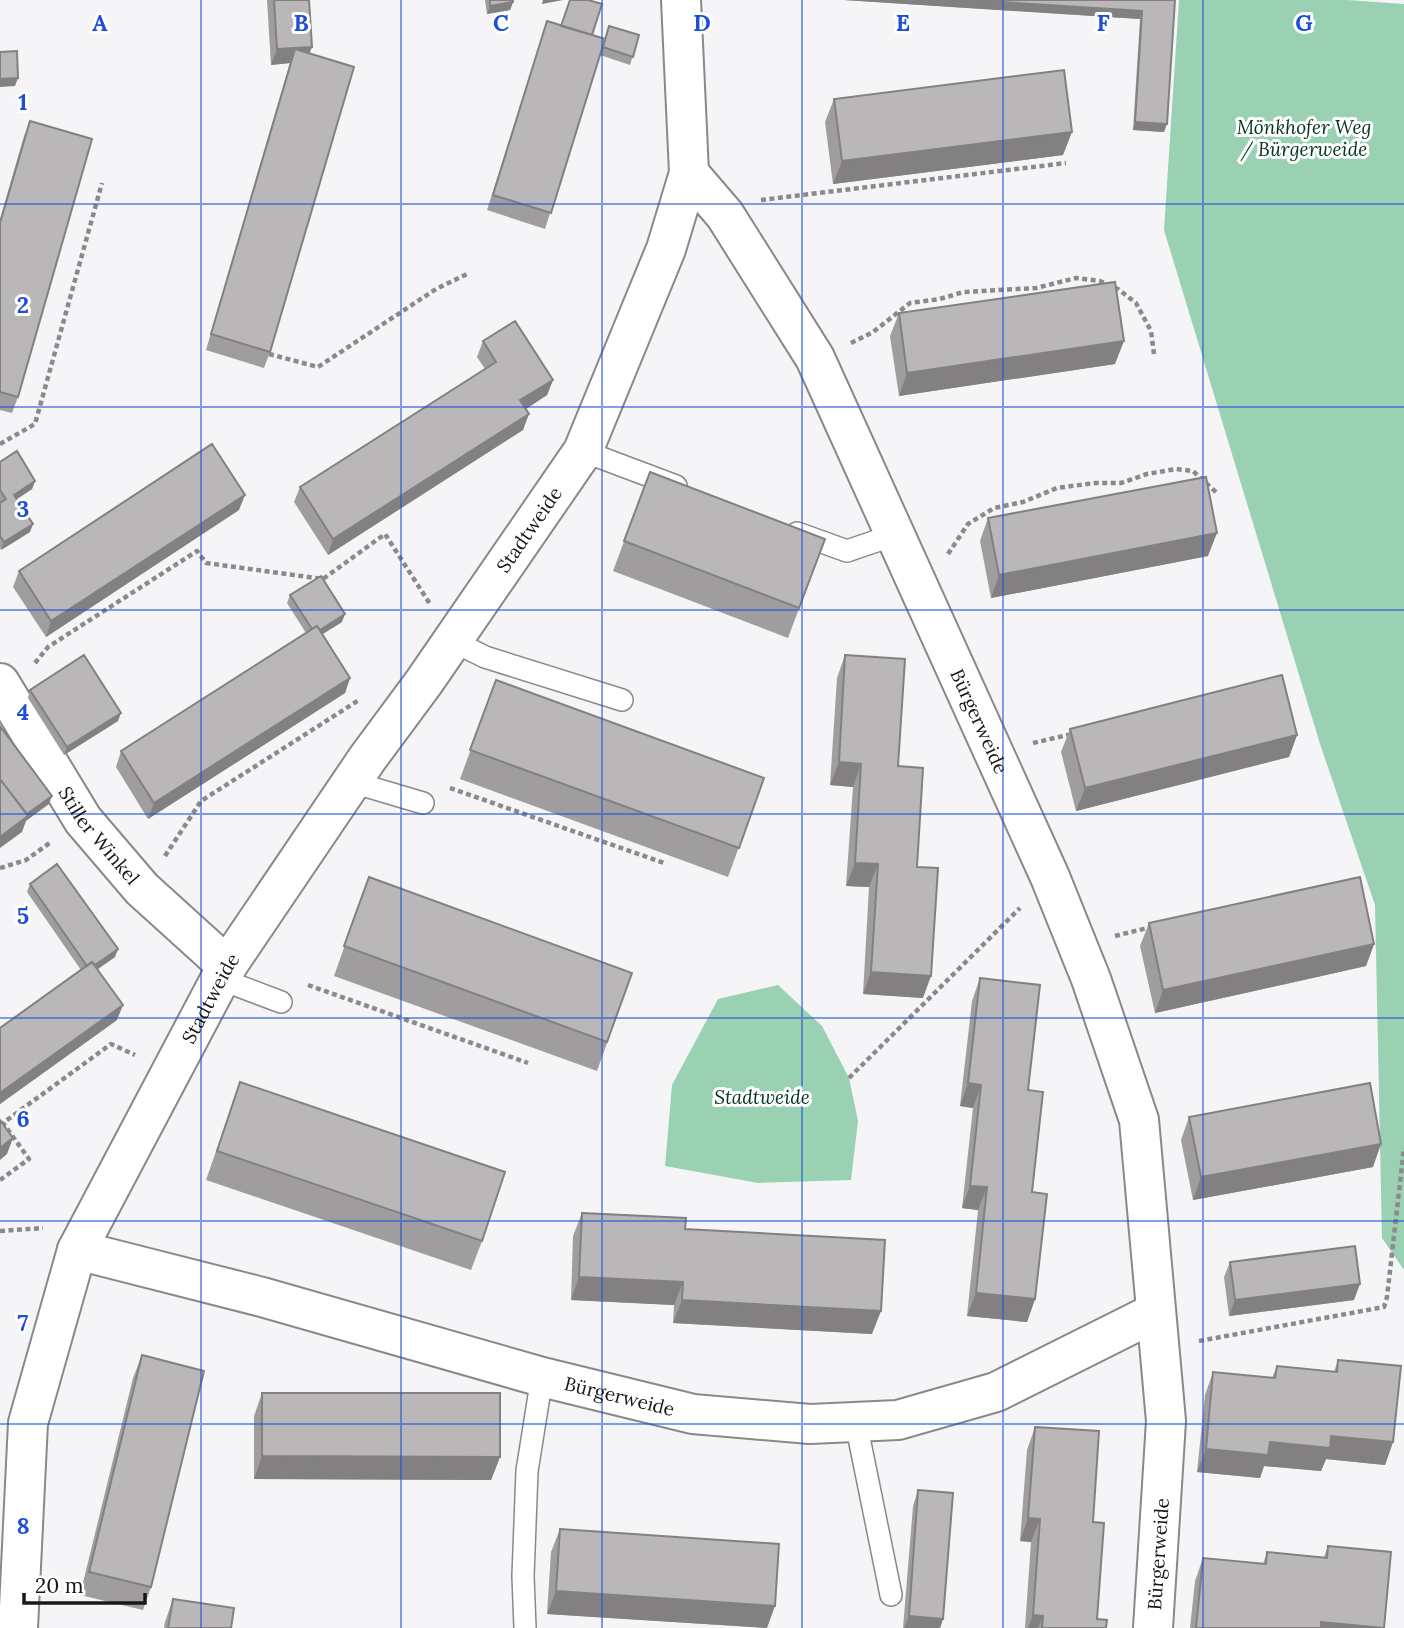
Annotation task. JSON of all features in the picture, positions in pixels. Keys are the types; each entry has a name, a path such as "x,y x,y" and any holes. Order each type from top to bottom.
{"street":[{"name":"Stadtweide","path":"18,1628 28,1423 77,1250 224,972 352,782 453,641 583,451 666,249 690,173 681,0"},
{"name":"Bürgerweide","path":"690,173 725,215 816,358 1050,877 1091,979 1139,1120 1166,1421 1153,1628"},
{"name":"Stiller Winkel","path":"4,689 83,820 142,889 224,972"},
{"name":"Bürgerweide","path":"77,1250 262,1297 541,1377 693,1413 810,1424 898,1420 996,1392 1159,1330"}],"lane":[{"path":"583,451 696,494"},
{"path":"784,527 847,551 894,535"},
{"path":"453,641 485,657 622,700"},
{"path":"352,782 423,803"},
{"path":"224,972 281,1002"},
{"path":"525,1628 523,1576 527,1471 541,1377"},
{"path":"856,1423 891,1595"}],"path":[{"path":"725,215 764,199 1066,163"},
{"path":"0,444 35,424 102,183"},
{"path":"269,354 318,367 436,289 467,274"},
{"path":"816,358 873,332 910,303 940,299 963,292 1036,288 1076,278 1100,281 1118,289 1136,303 1151,331 1154,354"},
{"path":"911,570 949,554 968,524 994,508 1023,502 1057,488 1121,483 1147,474 1176,469 1194,471 1217,493"},
{"path":"4,689 48,647 197,551 206,563 323,579 385,534 453,641"},
{"path":"142,889 201,801 358,700 424,682"},
{"path":"993,753 1073,734"},
{"path":"445,786 664,863"},
{"path":"0,868 26,860 83,820"},
{"path":"849,1078 943,987 1050,877"},
{"path":"1077,944 1158,926"},
{"path":"297,981 528,1063"},
{"path":"0,1180 29,1159 2,1123 111,1044 171,1072"},
{"path":"1159,1330 1384,1307 1404,1148"}],"green space":[{"name":"Mönkhofer Weg / Bürgerweide","path":"1179,0 1347,0 1404,4 1404,1270 1382,1238 1375,905 1320,744 1164,230"},
{"name":"Stadtweide","path":"778,985 822,1026 849,1078 858,1121 851,1180 758,1183 665,1166 672,1085 718,999"}],"building":[{"path":"274,0 309,0 312,47 277,49"},
{"path":"490,0 513,0 513,2 490,6"},
{"path":"570,0 588,0 602,4 592,35 561,26"},
{"path":"971,0 1175,0 1167,124 1135,122 1142,11"},
{"path":"547,21 605,39 551,213 493,195"},
{"path":"609,26 639,35 633,57 603,47"},
{"path":"295,49 354,67 270,352 211,334"},
{"path":"17,51 18,78 0,79 0,52"},
{"path":"1064,70 1072,132 842,161 834,99"},
{"path":"30,121 92,139 18,397 0,392 0,223"},
{"path":"1115,282 1124,341 907,373 899,313"},
{"path":"515,321 553,380 520,400 529,414 333,539 300,487 496,362 483,341"},
{"path":"212,444 245,495 51,621 19,571"},
{"path":"17,451 35,481 14,495 33,524 4,542 0,536 0,503 6,499 0,490 0,462"},
{"path":"650,472 825,539 799,608 624,541"},
{"path":"1206,477 1217,533 999,575 988,518"},
{"path":"321,576 345,614 320,630 317,626 312,629 290,595"},
{"path":"317,626 350,678 154,803 121,751"},
{"path":"84,655 121,713 67,747 30,690"},
{"path":"845,655 905,659 898,766 923,768 917,867 938,868 931,976 871,972 878,864 855,863 861,764 839,762"},
{"path":"1282,675 1297,735 1085,788 1070,729"},
{"path":"496,680 764,778 739,848 470,750"},
{"path":"0,726 52,796 27,814 0,779"},
{"path":"0,779 28,816 0,837"},
{"path":"57,864 118,949 95,965 92,962 87,966 30,884"},
{"path":"369,877 632,973 607,1042 344,946"},
{"path":"1360,877 1374,944 1163,990 1149,923"},
{"path":"92,962 123,1005 0,1093 0,1028"},
{"path":"980,978 1040,985 1028,1090 1043,1092 1032,1192 1047,1194 1035,1299 976,1293 987,1187 970,1186 981,1085 968,1083"},
{"path":"240,1082 505,1172 482,1241 217,1151"},
{"path":"1370,1083 1381,1144 1201,1177 1189,1117"},
{"path":"0,1120 13,1138 0,1148"},
{"path":"582,1213 686,1218 685,1229 885,1240 881,1311 682,1300 683,1282 579,1277"},
{"path":"1355,1246 1360,1284 1235,1300 1230,1262"},
{"path":"142,1355 204,1371 151,1587 89,1572"},
{"path":"1338,1360 1401,1366 1393,1442 1331,1436 1330,1448 1270,1442 1268,1455 1206,1449 1213,1372 1275,1378 1277,1366 1337,1372"},
{"path":"262,1393 500,1393 500,1457 262,1456"},
{"path":"1035,1427 1099,1431 1093,1522 1104,1523 1097,1619 1107,1620 1106,1628 1042,1628 1043,1616 1033,1615 1040,1519 1028,1518"},
{"path":"918,1490 953,1493 943,1619 909,1616"},
{"path":"560,1529 779,1544 775,1606 556,1591"},
{"path":"1328,1546 1391,1552 1384,1628 1321,1622 1321,1628 1196,1628 1203,1558 1266,1564 1267,1552 1327,1558"},
{"path":"173,1599 234,1608 231,1628 168,1628"}]}
